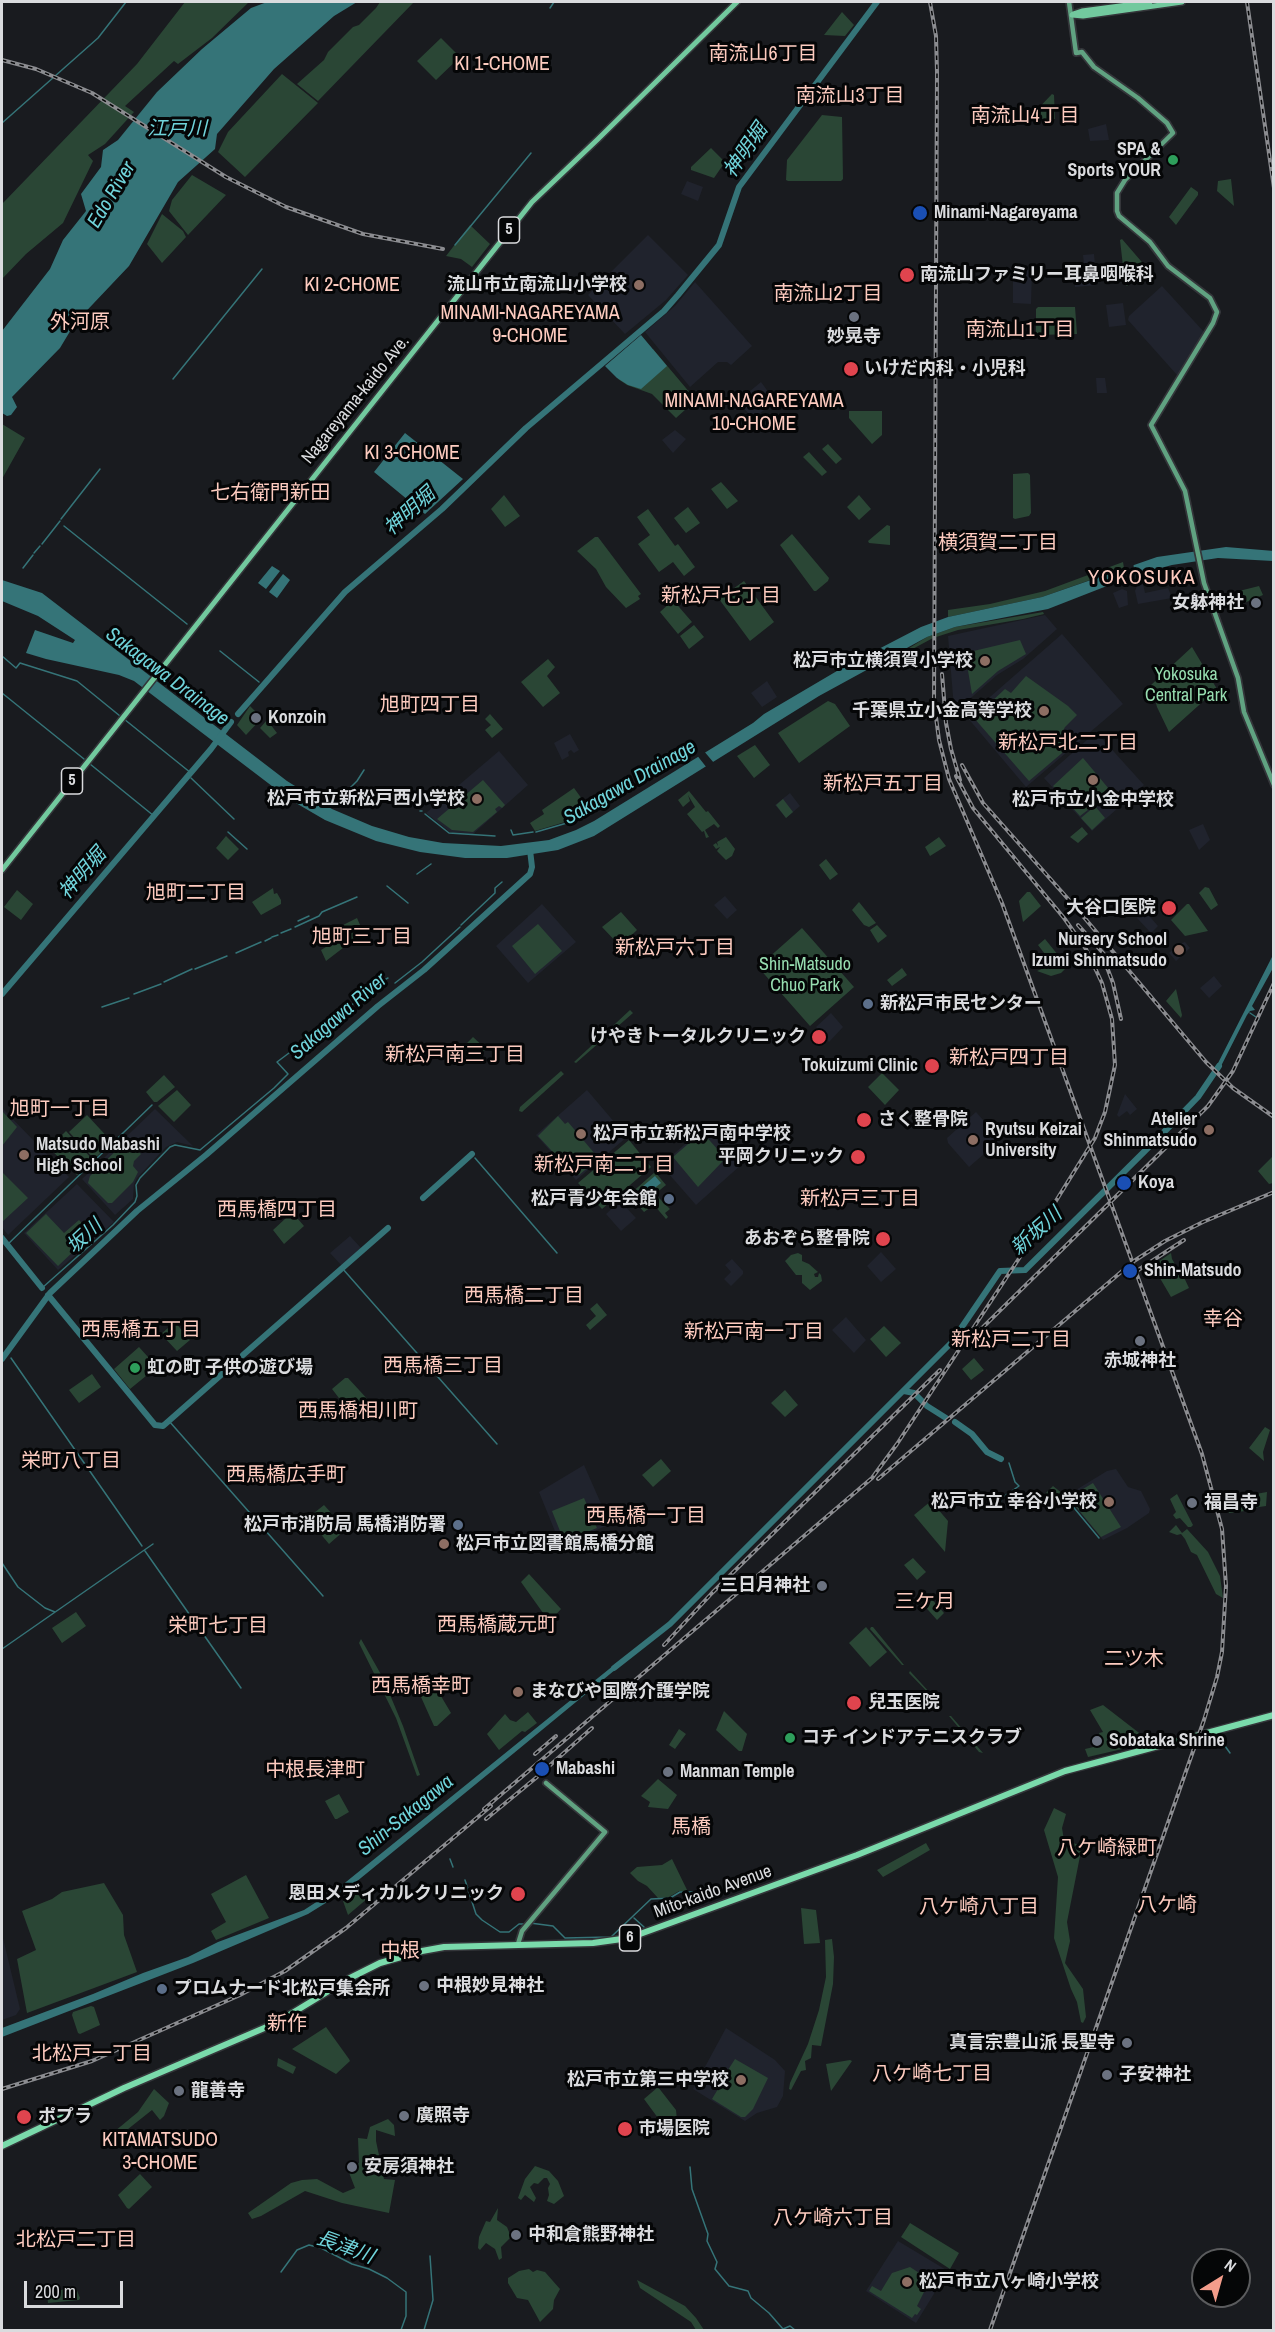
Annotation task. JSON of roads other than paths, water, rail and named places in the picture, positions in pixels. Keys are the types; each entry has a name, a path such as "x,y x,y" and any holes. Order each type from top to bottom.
{"highway":[{"name":"Mito-kaido Avenue","path":"2,2146 124,2088 276,2024 350,1978 380,1963 434,1949 613,1942 636,1936 857,1855 1058,1773 1274,1715"}],"main road":[{"name":"Nagareyama-kaido Ave.","path":"2,870 532,202 737,2"},
{"path":"1069,2 1076,53 1082,52 1094,67 1138,98 1167,123 1173,133 1125,180 1116,196 1118,214 1150,242 1168,266 1210,298 1217,312 1210,328 1151,425 1185,491 1207,594 1238,678 1244,711 1274,785"},
{"path":"1072,15 1082,11 1150,2"},
{"path":"1072,15 1083,16 1182,2"},
{"path":"518,1944 524,1928 605,1832 546,1783"}],"water":[{"name":"江戸川","path":"267,2 357,2 334,16 274,69 217,134 215,149 178,182 129,266 75,323 60,348 12,397 17,407 11,415 7,416 2,413 2,331 50,269 63,240 86,211 81,194 101,167 103,150 118,140 157,92 202,49 251,8"},
{"path":"641,335 667,366 641,389 617,378 605,366"},
{"path":"405,433 463,479 425,514 374,472"},
{"path":"1226,547 1274,551 1273,561 1218,558 1172,565 1135,575 1048,609 955,627 927,637 819,696 594,836 558,850 507,858 465,858 420,852 376,841 325,820 289,799 134,681 119,675 26,653 35,630 73,643 75,640 38,616 2,601 2,580 42,593 287,781 332,809 372,826 409,837 443,843 501,846 549,840 594,821 764,714 842,668 921,627 948,617 1042,597 1157,557"},
{"path":"272,566 280,571 266,589 258,583"},
{"path":"283,574 290,580 277,598 269,592"},
{"path":"1273,955 1273,968 1252,1006 1255,1010 1250,1011 1247,1015 1218,1072 1215,1069"},
{"path":"655,1176 661,1183 642,1198 637,1191"},
{"path":"619,1661 621,1665 345,1891 308,1914 193,1963 2,2037 2,2028 304,1910 341,1886"}],"waterway":[{"path":"2,123 98,38 126,2"},
{"path":"550,8 554,2"},
{"name":"神明堀","path":"238,714 345,592 442,509 526,428 664,311 719,245 739,187 877,2"},
{"path":"455,245 531,153"},
{"path":"173,379 262,269"},
{"path":"61,519 100,469"},
{"path":"42,544 60,521"},
{"path":"64,526 187,624"},
{"path":"34,553 40,546"},
{"path":"23,568 33,555"},
{"path":"220,651 259,682"},
{"path":"2,656 16,668 20,663 77,681 120,716"},
{"path":"2,693 84,759"},
{"path":"124,719 191,773"},
{"name":"神明堀","path":"2,994 211,749 231,722"},
{"path":"90,764 154,816"},
{"path":"363,800 349,789 364,770"},
{"path":"191,778 234,819"},
{"name":"Sakagawa Drainage","path":"536,832 567,823 590,811"},
{"path":"425,814 449,833 495,836"},
{"path":"511,830 513,835 533,832"},
{"path":"228,832 247,849"},
{"name":"Sakagawa River","path":"2,1359 50,1293 137,1211 206,1155 378,1006 424,970 530,874 532,867 530,850"},
{"path":"417,874 431,864"},
{"path":"461,925 495,893 495,888 502,882"},
{"path":"387,886 408,903"},
{"path":"295,927 357,897"},
{"path":"298,921 309,916"},
{"path":"395,983 460,927"},
{"path":"281,933 291,929"},
{"path":"272,937 278,935"},
{"path":"265,941 271,938"},
{"path":"236,953 261,942"},
{"path":"195,969 227,956"},
{"path":"164,982 192,969"},
{"name":"坂川","path":"42,1288 113,1225 135,1202 136,1185 140,1178 170,1147 175,1145 200,1150 288,1074 277,1062 297,1047 313,1040 374,985 388,978"},
{"path":"134,994 161,984"},
{"path":"102,1007 129,998"},
{"path":"1250,1013 1259,1019"},
{"name":"新坂川","path":"614,1668 670,1624 951,1343 1000,1271 1025,1270 1198,1097 1219,1066"},
{"path":"7,1245 152,1105"},
{"path":"423,1198 472,1154"},
{"path":"475,1158 557,1253"},
{"path":"243,1355 388,1228"},
{"path":"2,1238 42,1288"},
{"path":"342,1268 497,1444"},
{"path":"48,1295 155,1425 163,1426 238,1360"},
{"path":"11,1358 142,1546"},
{"path":"904,1391 914,1393 927,1406 946,1418"},
{"path":"169,1421 323,1596"},
{"path":"955,1422 972,1434 987,1452 1001,1459"},
{"path":"998,1507 1003,1497 1019,1486 1015,1482 1009,1463"},
{"path":"1065,1497 1099,1538"},
{"path":"2,1649 153,1544"},
{"path":"145,1551 241,1688"},
{"path":"2,1563 18,1587 45,1608 55,1612"},
{"path":"1217,1735 1230,1753"},
{"name":"長津川","path":"450,1859 453,1867"},
{"name":"長津川","path":"465,1880 476,1914 482,1920 500,1932 509,1932 519,1924 525,1924"},
{"path":"565,1938 611,1937 651,1899 670,1898 680,1892 697,1892 714,1899"},
{"path":"634,1918 644,1927"},
{"name":"長津川","path":"530,1923 553,1926 565,1938"},
{"path":"690,2167 692,2189 708,2234 707,2241 717,2262 715,2269 729,2286 748,2291 751,2298 783,2329 790,2326 795,2330"},
{"name":"長津川","path":"281,2272 297,2250 309,2245 369,2269 387,2278 406,2292 406,2316 401,2330"},
{"path":"424,2330 433,2300 430,2256"}],"railway":[{"path":"930,2 936,36 937,72 934,702 939,740 949,779 1002,903 1202,1454 1222,1529 1226,1586 1222,1652 1204,1720 990,2330"},
{"path":"1247,2 1274,188"},
{"path":"2,60 36,69 92,93 226,177 286,207 363,234 443,249"},
{"path":"942,674 946,723 960,780"},
{"path":"962,765 983,803 1077,909 1206,1062 1233,1088 1274,1117"},
{"path":"484,1809 872,1478 897,1444 1041,1225 1095,1138 1105,1112 1115,1065 1112,1019 1102,983 1086,949 1064,918 973,808 956,776"},
{"path":"1078,925 1112,963"},
{"path":"1103,957 1113,983 1121,1019"},
{"path":"976,1334 1208,1106 1233,1071 1274,983"},
{"path":"878,1479 1134,1261 1165,1241 1203,1222 1274,1192"},
{"path":"1129,1276 1184,1240"},
{"path":"664,1645 712,1593 940,1370"},
{"path":"548,1767 592,1728"},
{"path":"535,1754 556,1736"},
{"path":"486,1819 537,1777"},
{"path":"2,2089 92,2061 240,1995 285,1971 346,1928 491,1806"}],"place":[{"name":"SPA & Sports YOUR","path":"1173,160"},
{"name":"Minami-Nagareyama","path":"920,213"},
{"name":"南流山ファミリー耳鼻咽喉科","path":"907,275"},
{"name":"流山市立南流山小学校","path":"639,285"},
{"name":"妙晃寺","path":"854,317"},
{"name":"いけだ内科・小児科","path":"851,369"},
{"name":"女躰神社","path":"1256,603"},
{"name":"松戸市立横須賀小学校","path":"985,661"},
{"name":"千葉県立小金高等学校","path":"1044,711"},
{"name":"Konzoin","path":"256,718"},
{"name":"松戸市立小金中学校","path":"1093,780"},
{"name":"松戸市立新松戸西小学校","path":"477,799"},
{"name":"大谷口医院","path":"1169,908"},
{"name":"Nursery School Izumi Shinmatsudo","path":"1179,950"},
{"name":"新松戸市民センター","path":"868,1004"},
{"name":"けやきトータルクリニック","path":"819,1037"},
{"name":"Tokuizumi Clinic","path":"932,1066"},
{"name":"さく整骨院","path":"864,1120"},
{"name":"Atelier Shinmatsudo","path":"1209,1130"},
{"name":"松戸市立新松戸南中学校","path":"581,1134"},
{"name":"Ryutsu Keizai University","path":"973,1140"},
{"name":"Matsudo Mabashi High School","path":"24,1155"},
{"name":"平岡クリニック","path":"858,1157"},
{"name":"Koya","path":"1124,1183"},
{"name":"松戸青少年会館","path":"669,1199"},
{"name":"あおぞら整骨院","path":"883,1239"},
{"name":"Shin-Matsudo","path":"1130,1271"},
{"name":"赤城神社","path":"1140,1341"},
{"name":"虹の町 子供の遊び場","path":"135,1368"},
{"name":"松戸市立 幸谷小学校","path":"1109,1502"},
{"name":"福昌寺","path":"1192,1503"},
{"name":"松戸市消防局 馬橋消防署","path":"458,1525"},
{"name":"松戸市立図書館馬橋分館","path":"444,1544"},
{"name":"三日月神社","path":"822,1586"},
{"name":"まなびや国際介護学院","path":"518,1692"},
{"name":"兒玉医院","path":"854,1703"},
{"name":"コチ インドアテニスクラブ","path":"790,1738"},
{"name":"Sobataka Shrine","path":"1097,1741"},
{"name":"Mabashi","path":"542,1769"},
{"name":"Manman Temple","path":"668,1772"},
{"name":"恩田メディカルクリニック","path":"518,1894"},
{"name":"中根妙見神社","path":"424,1986"},
{"name":"プロムナード北松戸集会所","path":"162,1989"},
{"name":"真言宗豊山派 長聖寺","path":"1127,2043"},
{"name":"子安神社","path":"1107,2075"},
{"name":"松戸市立第三中学校","path":"741,2080"},
{"name":"龍善寺","path":"179,2091"},
{"name":"廣照寺","path":"404,2116"},
{"name":"ポプラ","path":"24,2117"},
{"name":"市場医院","path":"625,2129"},
{"name":"安房須神社","path":"352,2167"},
{"name":"中和倉熊野神社","path":"516,2235"},
{"name":"松戸市立八ヶ崎小学校","path":"907,2282"}],"district":[{"name":"南流山6丁目","path":"763,55"},
{"name":"KI 1-CHOME","path":"502,65"},
{"name":"南流山3丁目","path":"850,97"},
{"name":"南流山4丁目","path":"1025,117"},
{"name":"KI 2-CHOME","path":"352,286"},
{"name":"南流山2丁目","path":"828,295"},
{"name":"外河原","path":"80,323"},
{"name":"MINAMI-NAGAREYAMA 9-CHOME","path":"530,326"},
{"name":"南流山1丁目","path":"1020,331"},
{"name":"MINAMI-NAGAREYAMA 10-CHOME","path":"754,414"},
{"name":"KI 3-CHOME","path":"412,454"},
{"name":"七右衛門新田","path":"270,494"},
{"name":"横須賀二丁目","path":"998,544"},
{"name":"YOKOSUKA","path":"1142,578"},
{"name":"新松戸七丁目","path":"721,597"},
{"name":"旭町四丁目","path":"430,706"},
{"name":"新松戸北二丁目","path":"1068,744"},
{"name":"新松戸五丁目","path":"883,785"},
{"name":"旭町二丁目","path":"196,894"},
{"name":"旭町三丁目","path":"362,938"},
{"name":"新松戸六丁目","path":"675,949"},
{"name":"新松戸南三丁目","path":"455,1056"},
{"name":"新松戸四丁目","path":"1009,1059"},
{"name":"旭町一丁目","path":"60,1110"},
{"name":"新松戸南二丁目","path":"604,1166"},
{"name":"新松戸三丁目","path":"860,1200"},
{"name":"西馬橋四丁目","path":"277,1211"},
{"name":"西馬橋二丁目","path":"524,1297"},
{"name":"幸谷","path":"1223,1320"},
{"name":"西馬橋五丁目","path":"141,1331"},
{"name":"新松戸南一丁目","path":"754,1333"},
{"name":"新松戸二丁目","path":"1011,1341"},
{"name":"西馬橋三丁目","path":"443,1367"},
{"name":"西馬橋相川町","path":"358,1412"},
{"name":"栄町八丁目","path":"71,1462"},
{"name":"西馬橋広手町","path":"286,1476"},
{"name":"西馬橋一丁目","path":"646,1517"},
{"name":"三ケ月","path":"925,1603"},
{"name":"西馬橋蔵元町","path":"497,1626"},
{"name":"栄町七丁目","path":"218,1627"},
{"name":"二ツ木","path":"1134,1660"},
{"name":"西馬橋幸町","path":"421,1687"},
{"name":"中根長津町","path":"315,1771"},
{"name":"馬橋","path":"691,1828"},
{"name":"八ケ崎緑町","path":"1107,1849"},
{"name":"八ケ崎","path":"1167,1906"},
{"name":"八ケ崎八丁目","path":"979,1908"},
{"name":"中根","path":"400,1952"},
{"name":"新作","path":"287,2025"},
{"name":"北松戸一丁目","path":"92,2055"},
{"name":"八ケ崎七丁目","path":"932,2075"},
{"name":"KITAMATSUDO 3-CHOME","path":"160,2152"},
{"name":"八ケ崎六丁目","path":"833,2219"},
{"name":"北松戸二丁目","path":"76,2241"}],"water label":[{"name":"Edo River","path":"112,195"},
{"name":"Shin-Sakagawa","path":"406,1816"}],"park label":[{"name":"Yokosuka Central Park","path":"1186,685"},
{"name":"Shin-Matsudo Chuo Park","path":"805,975"}]}
